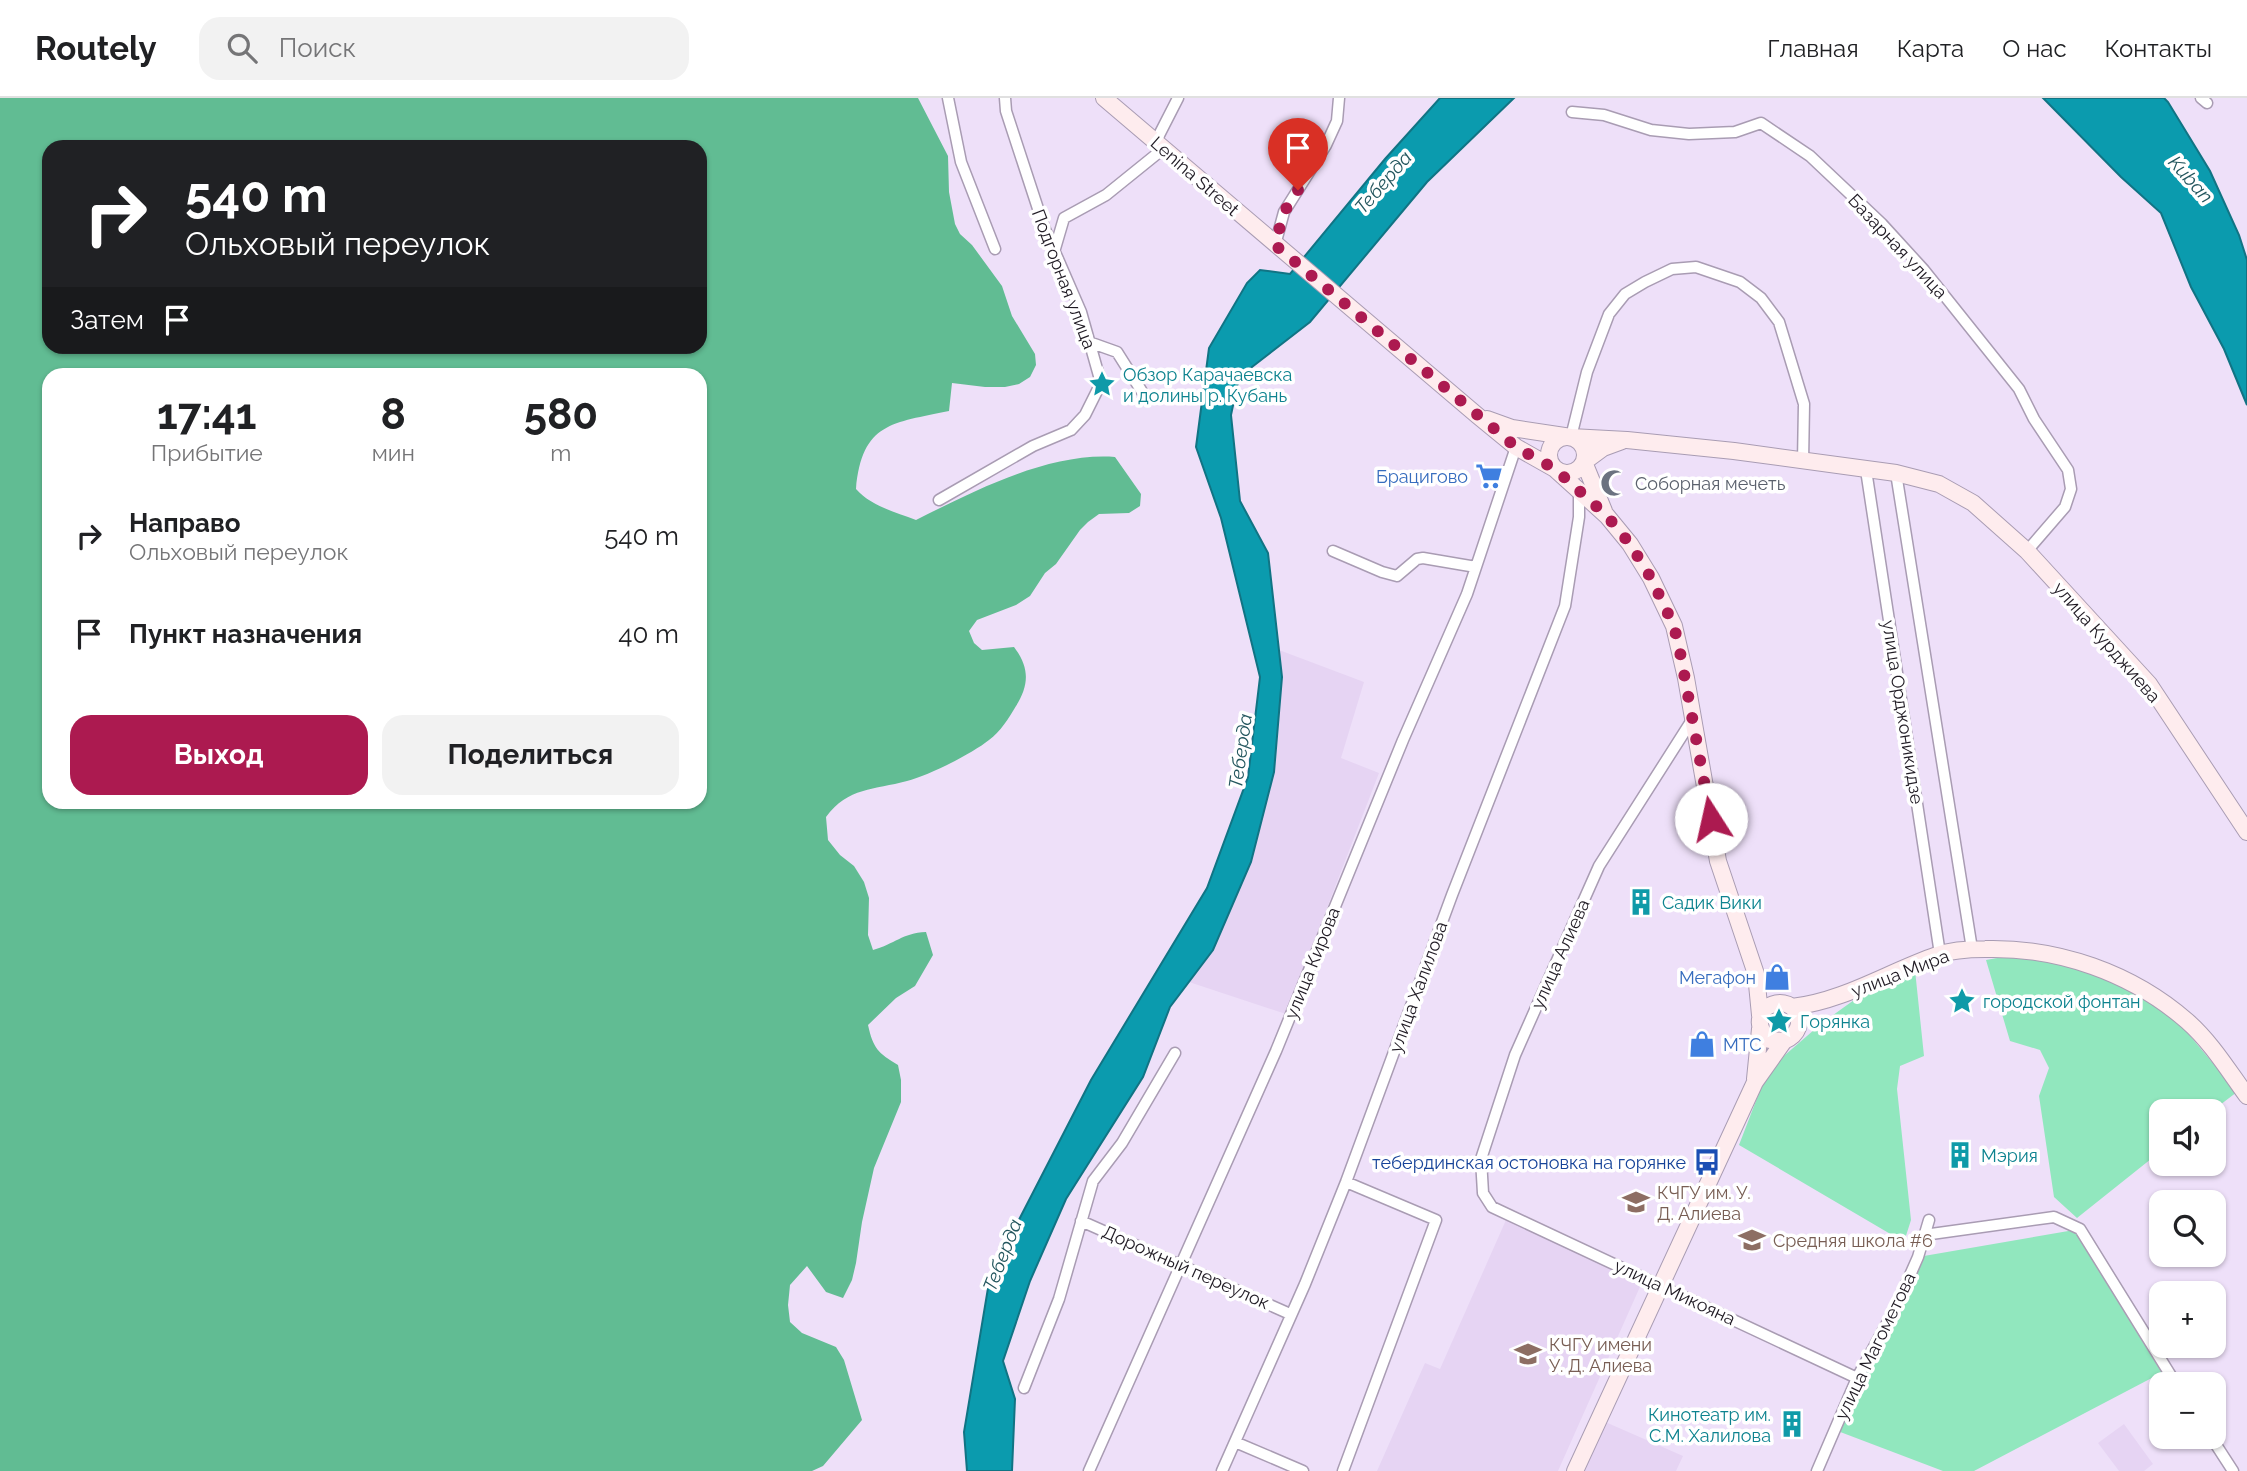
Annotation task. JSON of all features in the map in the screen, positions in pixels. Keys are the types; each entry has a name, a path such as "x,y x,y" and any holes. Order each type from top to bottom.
{"main road":[{"name":"Lenina Street","path":"1104,98 1478,416 1516,447 1555,469 1607,516 1630,544 1674,626 1686,678 1718,861 1756,974 1760,1022 1755,1082"},
{"name":"Lenina Street","path":"1478,416 1512,428 1571,437"},
{"path":"1627,440 1603,448 1571,473 1562,473 1550,462 1552,445 1560,439 1571,437 1627,440 1734,451 1896,474"},
{"path":"1571,437 1582,444 1584,461"},
{"name":"Lenina Street","path":"1584,461 1607,516"},
{"name":"улица Курджиева","path":"1896,474 1935,483 1973,503 2026,551 2149,684 2247,832"},
{"name":"улица Мира","path":"1788,1005 1814,1004 1835,998 1940,954 1972,949 2016,948 2062,957 2116,975 2149,992 2187,1021 2210,1045 2247,1096"},
{"name":"Lenina Street","path":"1756,974 1788,1005"},
{"name":"улица Мира","path":"1797,1030 1835,998"},
{"path":"1771,1004 1788,1005 1799,1018 1797,1030 1790,1039 1770,1040 1760,1022 1771,1004"},
{"name":"Lenina Street","path":"1574,1471 1755,1082 1784,1041"}],"street":[{"path":"947,98 961,162 995,248"},
{"name":"Подгорная улица","path":"939,500 1033,446 1072,430 1085,415 1101,383 1081,312 1035,202 1004,98"},
{"path":"1054,252 1064,218 1106,195 1159,146 1178,98"},
{"path":"1282,250 1284,212 1326,145 1337,121 1339,98"},
{"name":"Базарная улица","path":"1572,113 1604,115 1651,130 1689,134 1735,132 1761,123 1810,156 1882,224 1924,270 2019,389 2034,419 2068,470 2071,489 2065,507 2026,551"},
{"path":"1571,437 1587,372 1609,314 1625,294 1645,282 1672,269 1696,267 1740,282 1761,298 1779,322 1804,404 1803,462"},
{"path":"1089,342 1117,352 1146,398"},
{"name":"улица Кирова","path":"1089,1471 1276,1051 1347,873 1467,594 1516,447"},
{"name":"улица Орджоникидзе","path":"1866,470 1940,954"},
{"name":"улица Орджоникидзе","path":"1896,474 1972,949"},
{"name":"улица Халилова","path":"1222,1471 1305,1284 1346,1182 1452,895 1565,606 1579,517 1579,493"},
{"path":"1334,551 1397,576 1417,559 1423,558 1476,567"},
{"name":"улица Алиева","path":"1492,1208 1483,1193 1481,1159 1519,1046 1599,866 1692,720"},
{"path":"1024,1388 1059,1299 1093,1181 1122,1143 1175,1053"},
{"path":"1343,1471 1436,1220 1346,1182"},
{"name":"улица Микояна","path":"1492,1208 1857,1378"},
{"path":"1924,1235 2054,1217 2080,1228 2169,1372"},
{"name":"улица Магометова","path":"1817,1471 1857,1378 1896,1307 1918,1257 1928,1220"},
{"name":"Дорожный переулок","path":"1081,1221 1290,1314"},
{"path":"1235,1442 1303,1471"},
{"path":"2219,1449 2233,1471"}],"shaded area":[{"path":"1279,650 1364,682 1341,758 1379,773 1286,1014 1189,982 1213,950 1251,862 1274,772 1282,677"},
{"name":"КЧГУ имени У. Д. Алиева","path":"1506,1220 1643,1280 1558,1471 1377,1471 1425,1363 1440,1369"},
{"path":"1603,1421 1683,1456 1676,1471 1581,1471"},
{"path":"2124,1424 2153,1464 2144,1471 2119,1471 2098,1443"}],"green space":[{"path":"0,98 918,98 948,156 949,192 955,224 1002,286 1012,316 1035,354 1036,365 1030,377 1019,384 1005,387 952,383 949,411 897,423 884,429 873,438 865,450 856,489 876,504 916,520 987,486 1038,467 1090,457 1115,457 1141,494 1140,506 1129,513 1099,514 1088,522 1056,564 1045,573 1030,596 1016,605 977,620 969,631 974,643 982,650 1014,647 1025,669 1025,684 1020,698 997,733 950,764 907,781 853,795 834,807 826,817 828,840 840,855 854,866 864,882 869,898 868,935 873,950 911,934 926,932 933,955 915,986 896,998 868,1025 877,1049 898,1065 901,1102 874,1168 852,1280 843,1298 826,1292 807,1266 790,1285 790,1322 802,1333 836,1347 844,1360 862,1420 823,1466 812,1471 0,1471"},
{"path":"2014,955 2077,966 2144,996 2181,1025 2237,1092 2226,1100 2149,1099 2149,1161 2077,1218 2054,1197 2039,1096 2049,1068 2040,1050 2010,1041 1986,960"},
{"path":"1915,970 1924,1056 1900,1066 1897,1089 1911,1220 1904,1242 1739,1145 1764,1080 1785,1055 1822,1023 1868,990"},
{"path":"2080,1229 2149,1341 2149,1358 2160,1358 2167,1370 2149,1372 2149,1379 1974,1471 1943,1471 1835,1430 1918,1257"}],"water":[{"name":"Теберда","path":"1440,98 1514,98 1427,182 1310,322 1239,377 1231,415 1240,501 1268,553 1282,677 1274,772 1251,862 1213,950 1170,1007 1143,1077 1066,1199 1030,1281 1003,1361 1015,1399 1012,1471 967,1471 964,1432 990,1276 1091,1080 1207,888 1248,777 1260,677 1221,518 1196,447 1209,348 1247,283 1260,270 1290,274 1385,159"},
{"name":"Kuban","path":"2043,98 2164,98 2168,102 2210,171 2239,235 2247,260 2247,405 2224,349 2191,287 2161,213 2121,177"}],"place":[{"name":"Обзор Карачаевска и долины р. Кубань","path":"1102,384"},
{"name":"Брацигово","path":"1489,476"},
{"name":"Соборная мечеть","path":"1614,483"},
{"name":"Садик Вики","path":"1641,902"},
{"name":"Мегафон","path":"1777,977"},
{"name":"городской фонтан","path":"1962,1001"},
{"name":"Горянка","path":"1779,1021"},
{"name":"МТС","path":"1702,1044"},
{"name":"Мэрия","path":"1960,1155"},
{"name":"тебердинская остоновка на горянке","path":"1707,1162"},
{"name":"КЧГУ им. У. Д. Алиева","path":"1636,1202"},
{"name":"Средняя школа #6","path":"1752,1240"},
{"name":"КЧГУ имени У. Д. Алиева","path":"1528,1354"},
{"name":"Кинотеатр им. С.М. Халилова","path":"1792,1424"}],"route":[{"path":"1298,190 1284,212 1275,245 1516,447 1555,469 1607,516 1630,544 1651,578 1674,626 1711,819"}]}
